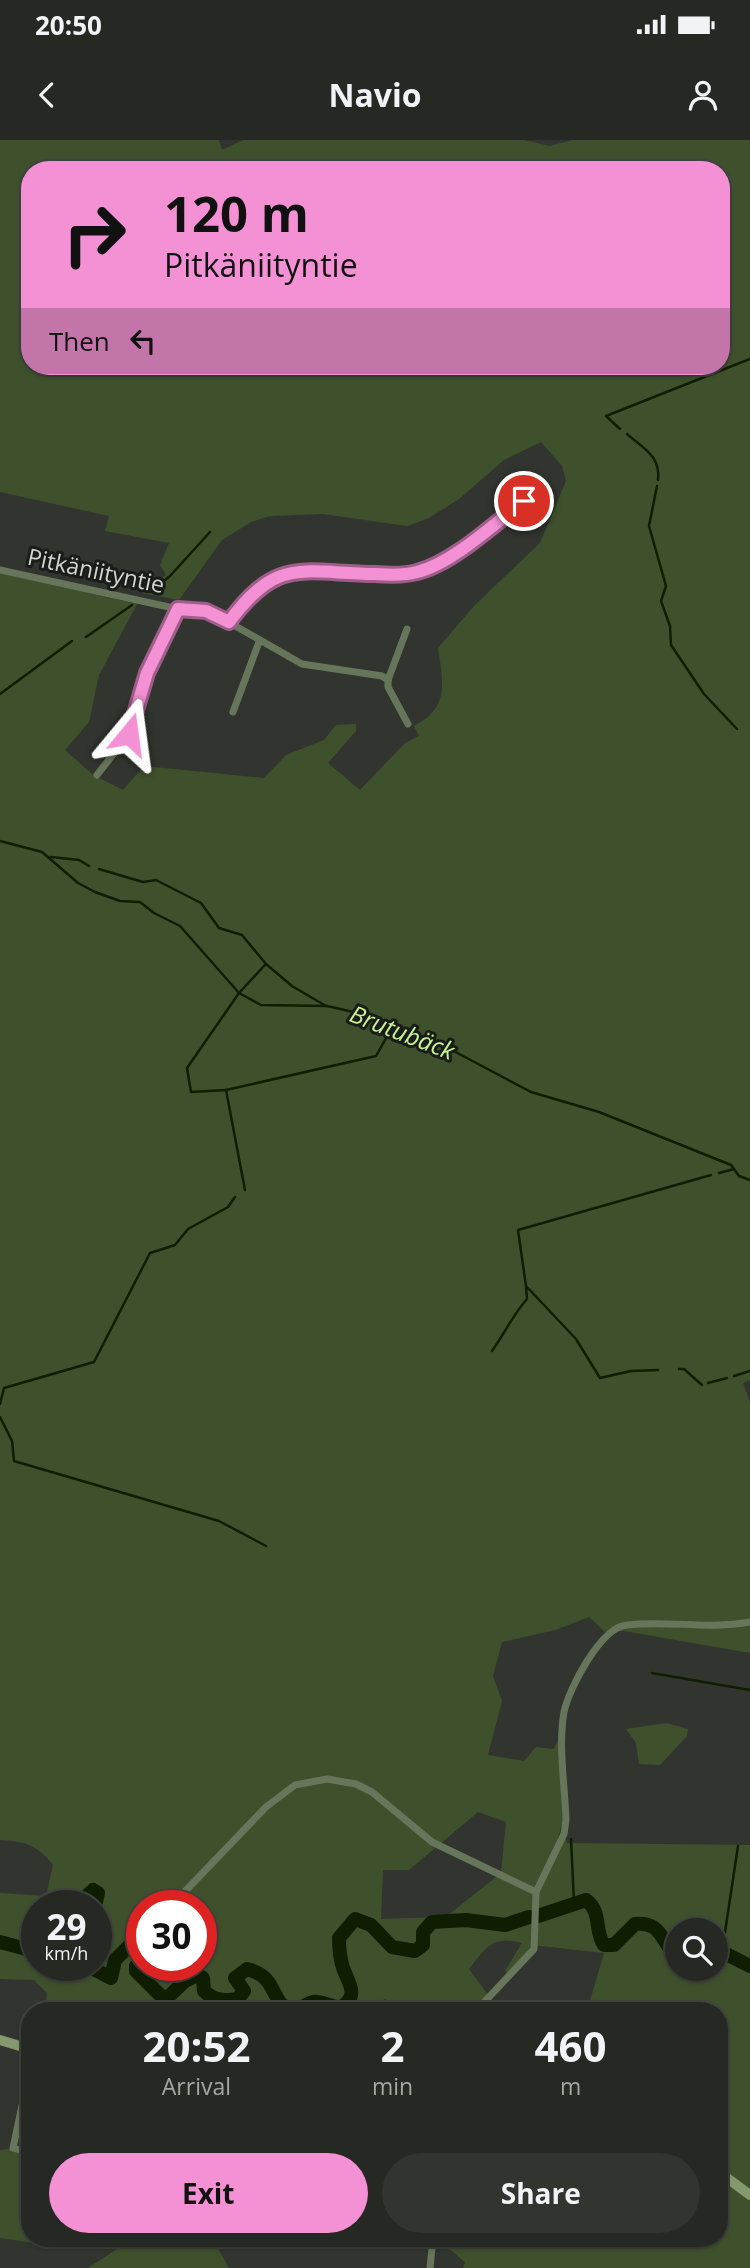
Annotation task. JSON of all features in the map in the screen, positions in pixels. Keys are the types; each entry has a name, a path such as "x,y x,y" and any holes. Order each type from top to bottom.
{"main road":[{"path":"0,2040 21,2046"},
{"path":"728,2179 750,2195"}],"street":[{"path":"229,622 249,596 274,576 302,572 394,575 427,568 443,561 499,520 524,501 527,494"},
{"name":"Pitkäniityntie","path":"0,570 178,609 206,611 229,622 259,642 315,668 382,677 387,680"},
{"path":"97,775 129,734 147,673 178,609"},
{"path":"407,629 387,680 388,687 408,724"},
{"path":"233,712 259,642"},
{"path":"484,2002 534,1949 536,1892 564,1834 566,1820 564,1712 606,1633 624,1625 702,1628 750,1622"},
{"path":"186,1890 266,1807 295,1785 327,1779 356,1784 372,1792 432,1842 536,1892"},
{"path":"21,2110 13,2148 21,2150"},
{"path":"430,2268 432,2247"}],"green space":[{"path":"0,140 219,140 222,150 243,140 524,140 550,146 572,140 750,140 750,1380 743,1383 750,1403 750,1653 624,1631 605,1632 589,1617 555,1630 502,1642 493,1676 502,1701 488,1755 524,1761 536,1747 554,1749 560,1735 563,1819 556,1846 564,1834 567,1843 750,1845 750,2268 463,2268 465,2262 447,2247 728,2247 728,2002 590,2002 604,1953 532,1945 509,1975 505,1971 522,1943 512,1941 491,1945 469,1969 489,1996 482,2002 388,2002 385,1999 380,2002 46,2002 47,1993 35,1981 112,1981 112,1890 47,1890 53,1865 42,1853 30,1845 0,1840 0,573 137,604 99,675 89,722 65,750 93,775 123,790 144,766 264,778 286,755 324,740 336,725 356,724 356,731 328,763 360,790 405,743 419,736 414,726 434,711 441,693 438,648 475,605 540,543 566,481 562,466 541,442 504,460 459,499 429,518 407,526 323,514 270,516 251,522 222,540 179,600 142,593 166,575 160,565 169,543 105,531 109,516 0,492","holes":["478,1812 506,1822 501,1873 446,1917 381,1919 383,1870 409,1870"]},
{"path":"666,1723 688,1729 687,1736 660,1765 639,1764 636,1743 626,1729"},
{"path":"0,1893 21,1894 21,1980 0,1979"},
{"path":"21,2148 21,2241 0,2238 0,2150"},
{"path":"120,2247 217,2247 229,2268 88,2268"}],"waterway":[{"path":"730,367 750,359"},
{"path":"620,429 606,416 710,375"},
{"path":"627,434 654,459 658,480"},
{"path":"657,486 649,526 666,586 661,601 670,626 671,645 704,694 737,729"},
{"path":"150,592 170,576 210,532"},
{"path":"86,637 132,605"},
{"path":"0,694 72,641"},
{"name":"Brutubäck","path":"0,841 42,852 78,883 120,901 140,902 154,913 180,926 239,993 261,1005 327,1006 371,1016 448,1048 531,1092 599,1112 731,1165 739,1176 750,1180"},
{"path":"51,857 79,860 89,866"},
{"path":"99,869 143,882 156,880 201,903 219,928 242,935 266,964 292,986 326,1006"},
{"path":"226,1090 191,1092 187,1068 239,993 265,965"},
{"path":"245,1190 226,1090 376,1056 393,1026"},
{"path":"719,1173 734,1169"},
{"path":"658,1370 631,1371 600,1378 576,1339 526,1286 518,1230 711,1175"},
{"path":"0,1404 4,1388 94,1362 150,1253 175,1245 188,1229 228,1207 235,1197"},
{"path":"492,1351 527,1299 526,1286"},
{"path":"679,1369 684,1369 702,1385"},
{"path":"734,1376 750,1371"},
{"path":"708,1383 727,1378"},
{"path":"0,1417 12,1441 14,1461 219,1521 266,1546"},
{"path":"652,1673 750,1690"},
{"path":"571,1839 574,1902"},
{"path":"727,1918 738,1846"},
{"path":"538,1916 586,1900 594,1910 604,1945 614,1945 635,1924 651,1926 665,1942"},
{"path":"347,2002 351,1990 342,1964 339,1938 355,1919 371,1925 392,1947 415,1951 423,1945 423,1932 432,1922 466,1920 505,1925 529,1917"},
{"path":"0,1942 21,1948"},
{"path":"112,1974 115,1960 126,1949"},
{"path":"728,1955 750,1966"},
{"path":"203,1981 204,1991 212,1997 238,1999 244,1991 235,1978 247,1969 264,1977 280,2002"},
{"path":"146,1981 165,2000 185,1981"},
{"path":"313,2002 321,2002"}],"route":[{"path":"129,734 147,673 178,609 206,611 229,622 249,596 274,576 302,572 394,575 417,573 443,561 524,501"}]}
